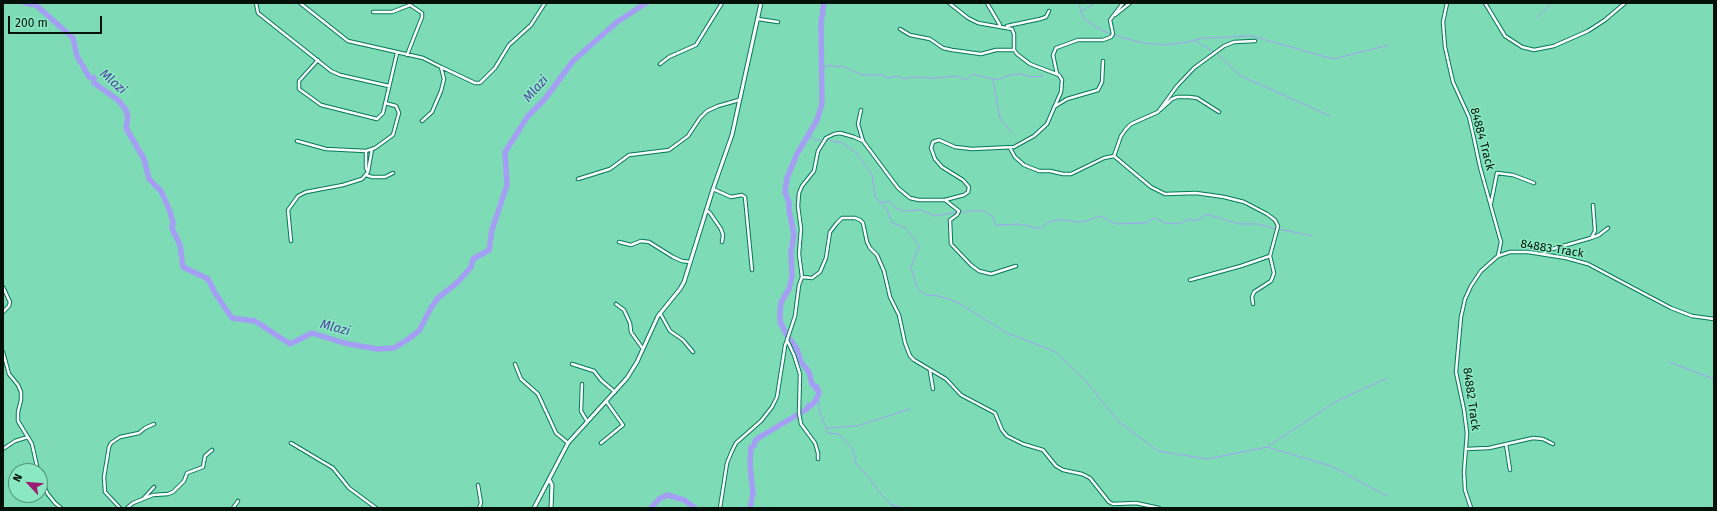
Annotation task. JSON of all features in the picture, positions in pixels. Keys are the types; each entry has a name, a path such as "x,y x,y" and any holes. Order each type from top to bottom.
{"street":[{"path":"256,3 258,13 336,73 389,86"},
{"path":"300,3 348,40 397,53 423,58 475,83 480,83 495,68 509,45 531,25 545,3"},
{"path":"660,64 673,55 696,46 722,3"},
{"path":"534,508 568,443 615,392 629,374 660,313 680,289 732,135 761,3"},
{"path":"949,3 974,21 1000,26 1040,20 1046,16 1049,11"},
{"path":"987,3 1000,26"},
{"path":"1057,74 1053,55 1056,48 1078,40 1108,39 1112,34 1110,24 1111,18 1123,3"},
{"path":"1111,18 1130,3"},
{"name":"84884 Track","path":"1447,3 1443,22 1445,47 1453,82 1469,117 1480,167 1501,242 1498,256"},
{"path":"1485,3 1505,36 1522,47 1534,50 1554,46 1588,31 1605,20 1625,3"},
{"path":"373,12 392,12 410,5 422,13 422,17 407,55"},
{"path":"758,19 778,22"},
{"path":"861,110 858,124 863,141 907,197 917,200 945,200 964,195 968,192 969,188 963,180 942,167 935,159 931,148 933,142 939,140 966,149 1014,147 1034,136 1043,129 1047,124 1061,89 1061,78 1057,74 1030,64 1017,54 1014,50 1014,31 1005,26"},
{"path":"900,29 910,35 930,39 943,48 952,50 981,54 996,50 1014,50"},
{"path":"1158,112 1184,77 1206,59 1224,46 1234,42 1255,41"},
{"path":"318,60 298,84 299,89 313,101 321,105 377,119 383,113 397,53"},
{"path":"1054,107 1067,99 1098,90 1102,82 1103,61"},
{"path":"422,121 432,112 441,91 444,79 441,67"},
{"path":"1114,156 1121,136 1131,124 1158,112 1172,99 1177,97 1197,98 1219,112"},
{"path":"578,179 610,169 629,154 669,150 688,136 700,118 707,112 718,106 739,100"},
{"path":"297,141 326,148 366,151 372,149 388,140 393,135 395,130 399,110 396,106 385,103"},
{"path":"720,508 727,463 732,451 736,444 761,421 772,408 778,397 787,339 796,316 796,304 802,277 799,254 801,225 798,206 800,189 814,171 819,149 828,136 840,133 863,141"},
{"path":"1010,148 1015,157 1024,165 1037,171 1050,171 1063,174 1072,174 1104,158 1114,156"},
{"path":"291,240 288,210 298,196 306,192 343,185 362,179 368,172 372,149"},
{"path":"366,151 366,168 368,172"},
{"path":"1114,156 1151,187 1165,194 1196,193 1224,197 1244,202 1275,220 1278,226 1270,256 1273,266 1273,276 1271,281 1254,292 1252,297 1253,304"},
{"path":"366,175 372,177 385,177 393,173"},
{"path":"1491,205 1497,173 1513,175 1534,183"},
{"path":"713,188 732,197 742,195 745,197 752,270"},
{"path":"945,200 959,211 950,220 951,244 971,265 979,271 991,274 1016,266"},
{"path":"1591,238 1595,231 1593,205"},
{"path":"706,210 721,228 723,235 722,242"},
{"path":"802,277 812,278 820,272 826,258 830,232 842,218 855,218 860,220 863,223 867,242 878,257 884,271 890,297 899,315 910,356 920,365 946,379 961,395 995,413 1002,430 1007,436 1023,444 1043,450 1056,466 1063,470 1082,474 1090,478 1109,502 1113,504 1136,504 1159,508"},
{"path":"1543,255 1550,250 1599,235 1608,228"},
{"path":"619,242 632,246 642,241 649,242 673,257 682,261 690,262"},
{"name":"84883 Track","path":"1498,256 1518,251 1566,258 1588,264 1671,308 1692,316 1714,319"},
{"path":"1190,280 1241,266 1270,256"},
{"name":"84882 Track","path":"1472,508 1465,490 1464,472 1467,449 1466,421 1456,372 1462,313 1465,299 1471,286 1481,271 1498,256"},
{"path":"3,287 10,302 9,306 3,312"},
{"path":"616,304 624,310 630,323 631,332 643,349"},
{"path":"660,313 670,331 683,340 692,352"},
{"path":"787,339 794,354 800,374 799,414 801,424 815,443 818,459"},
{"path":"3,352 9,374 18,385 21,392 18,416 19,422 32,444 36,463"},
{"path":"515,364 519,377 538,394 556,433 568,443"},
{"path":"572,364 594,371 601,380 615,392"},
{"path":"930,370 933,389"},
{"path":"582,384 581,411 587,421"},
{"path":"602,443 623,424 606,401"},
{"path":"120,508 104,492 104,477 109,447 111,443 120,437 139,433 145,428 154,424"},
{"path":"3,449 15,441 28,438"},
{"path":"1467,449 1489,448 1534,438 1543,439 1553,444"},
{"path":"291,443 332,468 353,491 376,508"},
{"path":"1506,444 1510,470"},
{"path":"127,508 133,503 155,494 168,494 173,492 184,481 187,473 204,467 205,456 212,450"},
{"path":"549,478 552,485 550,508"},
{"path":"478,485 481,503 479,508"},
{"path":"143,499 154,487"},
{"path":"48,494 61,508"},
{"path":"233,508 238,501"}],"waterway":[{"name":"Mlazi","path":"25,3 36,5 73,38 77,56 89,77 94,78 94,83 118,100 126,110 128,118 126,128 144,159 149,179 161,191 169,209 173,222 172,228 180,245 183,267 208,279 215,293 232,318 255,321 290,344 312,333 344,343 377,349 394,348 419,331 438,298 458,282 471,267 473,259 489,250 492,230 507,185 505,152 528,116 544,100 573,61 617,22 646,3"},
{"path":"787,336 780,321 780,312 781,302 789,289 792,276 791,252 794,235 789,203 785,192 787,178 797,154 817,120 822,104 821,23 824,3"},
{"path":"1078,3 1084,19 1098,28 1110,34 1143,43 1167,45 1203,38 1252,36 1333,59 1389,45"},
{"path":"1082,11 1095,3"},
{"path":"1537,17 1552,3"},
{"path":"1194,40 1214,52"},
{"path":"1216,53 1241,76 1330,116"},
{"path":"822,68 831,65 836,67 842,66 862,75 882,75 886,78 898,76 904,79 911,77 934,78 956,76 966,80 972,74 998,80 1009,75 1021,74 1031,77 1043,76"},
{"path":"993,80 1000,118 1012,133"},
{"path":"808,134 815,140 823,140"},
{"path":"827,140 843,143 858,155 872,174 875,197 886,208 892,223 906,228 919,246 911,267 917,287 920,291 926,295 939,296 957,302 1007,333 1054,351 1085,380 1119,422 1158,451 1207,459 1267,447 1331,466 1387,496"},
{"path":"880,202 890,202 896,208 903,211 921,210 935,216 970,211 984,211 992,216 996,225 1020,224 1037,228 1041,228 1048,222 1056,220 1077,222 1087,221 1100,216 1116,224 1145,223 1155,218 1165,223 1180,224 1189,219 1195,221 1205,215 1209,215 1239,224 1259,224 1275,229"},
{"path":"1279,229 1312,236"},
{"path":"750,508 753,494 750,464 751,447 754,446 755,441 760,437 807,409 809,405 811,406 819,393 816,389 817,387 812,384 809,372 801,362 797,349 788,337"},
{"path":"1669,362 1714,379"},
{"path":"1268,446 1339,400 1387,378"},
{"path":"818,396 820,412 828,433 839,434 852,448 856,463 881,494 890,504 902,508"},
{"path":"826,428 857,426 910,409"},
{"path":"651,508 659,499 667,495 684,500 695,508"}]}
